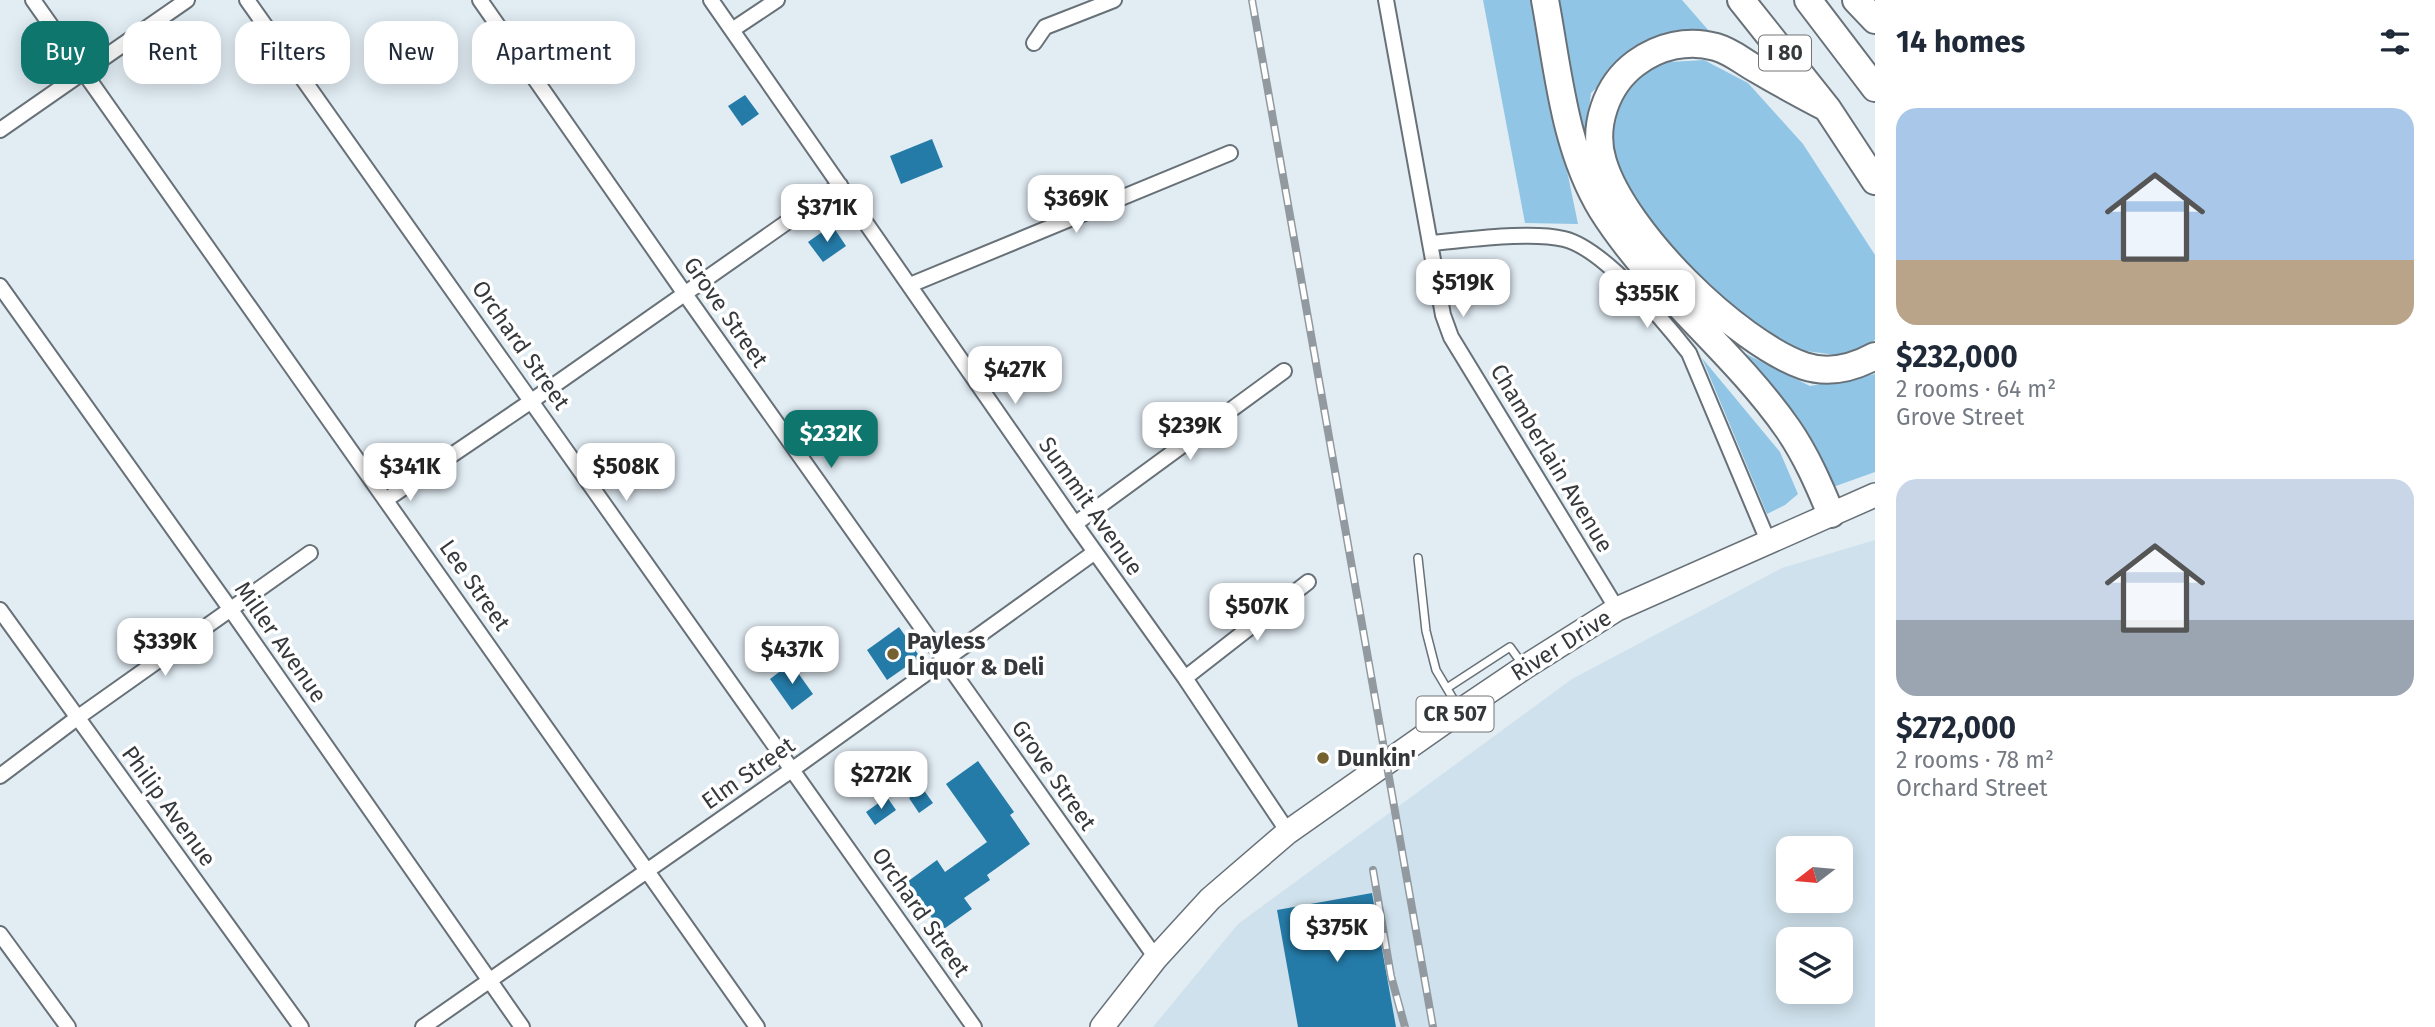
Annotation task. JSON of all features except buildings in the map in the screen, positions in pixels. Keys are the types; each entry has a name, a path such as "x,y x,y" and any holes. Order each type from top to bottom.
{"highway":[{"path":"1545,0 1567,118 1580,166 1600,208 1625,244 1759,391 1788,429 1815,476 1831,514"},
{"name":"I 80","path":"1741,0 1827,108 1875,181"},
{"name":"I 80","path":"1808,0 1875,88"},
{"path":"1856,0 1875,20"},
{"path":"1827,108 1730,52 1701,44 1671,46 1643,58 1620,77 1612,89 1599,131 1602,160 1623,205 1644,234 1701,295 1752,337 1803,365 1821,369 1850,367 1875,356"}],"main road":[{"name":"River Drive","path":"1102,1027 1156,958 1210,899 1289,832 1497,685 1617,609 1875,495"}],"street":[{"name":"Lee Street","path":"33,0 47,21"},
{"path":"109,53 187,0"},
{"name":"Orchard Street","path":"247,0 533,400 974,1027"},
{"name":"Grove Street","path":"480,0 1156,958"},
{"name":"Summit Avenue","path":"711,0 1185,678 1289,832"},
{"path":"732,30 777,0"},
{"path":"1034,43 1045,27 1114,0"},
{"name":"Chamberlain Avenue","path":"1386,0 1443,315 1451,337 1617,609"},
{"path":"0,130 64,84"},
{"name":"Lee Street","path":"91,84 387,499 757,1027"},
{"path":"910,285 1230,153"},
{"path":"387,499 840,185"},
{"path":"1430,243 1540,236 1564,239 1587,247 1604,260 1672,331 1689,353 1769,541"},
{"name":"Miller Avenue","path":"0,286 231,610 522,1027"},
{"path":"1075,524 1284,371"},
{"name":"Elm Street","path":"424,1027 793,769 1095,552"},
{"path":"0,775 310,553"},
{"path":"1185,678 1308,582"},
{"name":"Philip Avenue","path":"0,610 301,1027"},
{"path":"0,934 68,1027"}],"lane":[{"path":"1418,558 1426,631 1436,670 1460,711"},
{"path":"1447,688 1510,648 1525,667"},
{"path":"1484,664 1497,685"}],"shaded area":[{"path":"1483,0 1532,0 1578,224 1525,223"},
{"path":"1550,0 1682,0 1716,39 1641,46 1591,93 1583,152"},
{"path":"1704,60 1748,83 1803,144 1875,255 1875,340 1844,356 1798,350 1725,304 1663,244 1622,189 1606,139 1617,94 1653,63"},
{"path":"1734,348 1810,386 1875,374 1875,472 1833,487"},
{"path":"1702,358 1780,452 1798,494 1785,505 1767,514"},
{"path":"1875,540 1875,1027 1153,1027 1238,924 1572,679 1782,568"}],"railway":[{"path":"1252,0 1433,1027"},
{"path":"1373,870 1391,976 1405,1027"}],"place":[{"name":"Payless Liquor & Deli","path":"893,654"},
{"name":"Dunkin'","path":"1323,758"}]}
